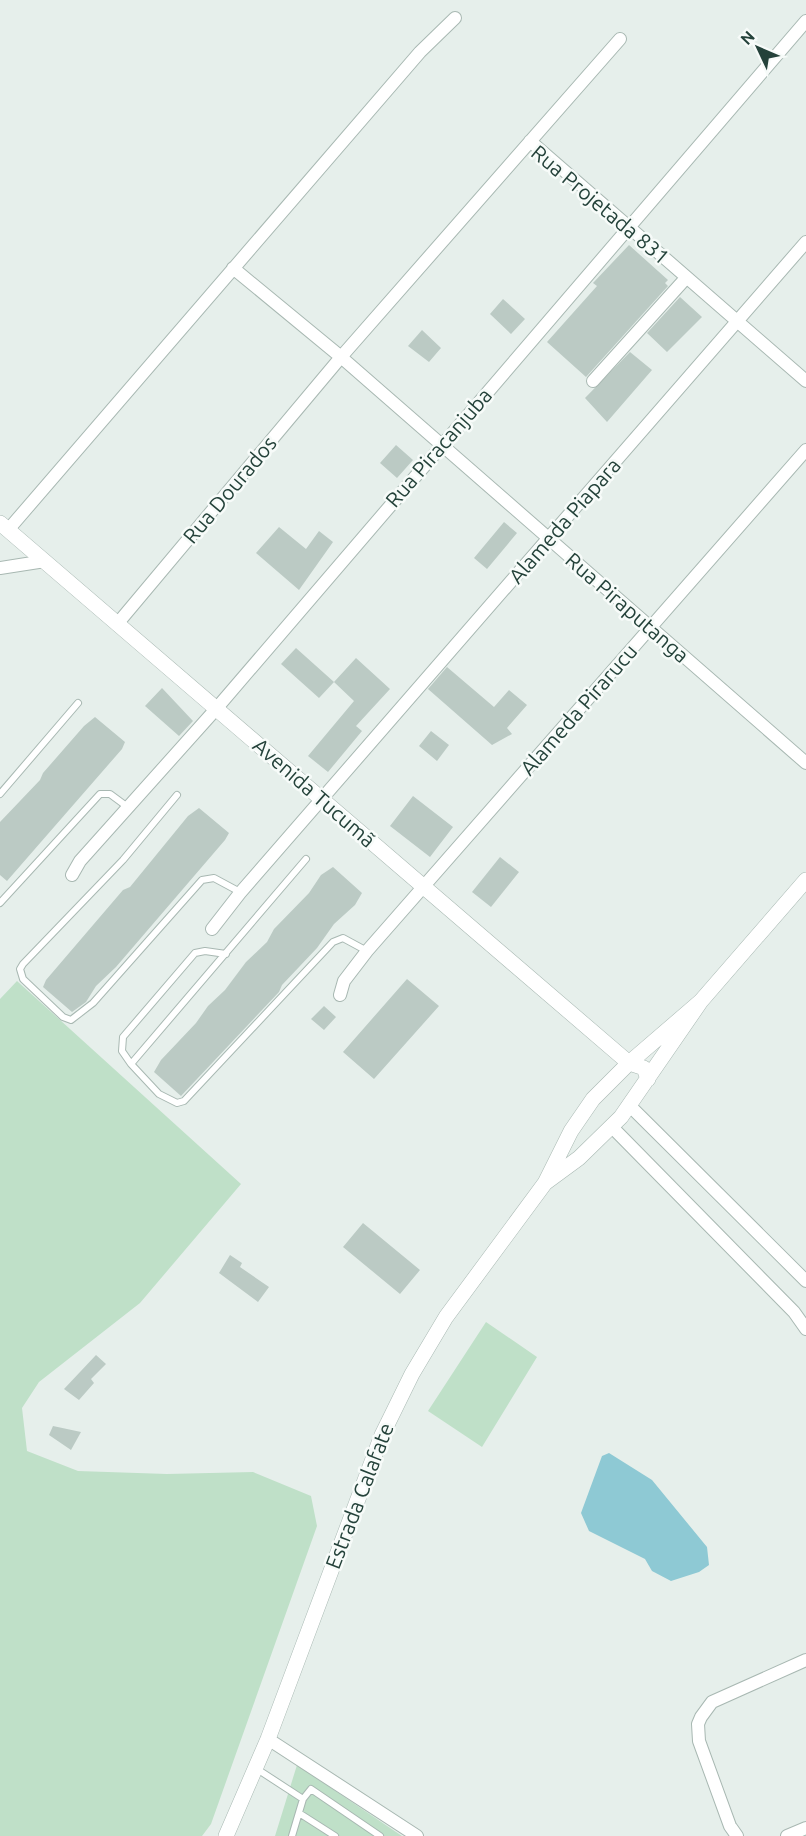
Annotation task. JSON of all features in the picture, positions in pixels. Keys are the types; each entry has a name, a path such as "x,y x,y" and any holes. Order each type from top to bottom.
{"street":[{"path":"4,527 420,52 455,18"},
{"name":"Rua Piracanjuba","path":"72,875 80,861 130,808 216,709 441,444 630,229 806,21"},
{"path":"530,141 620,39"},
{"name":"Rua Projetada 831","path":"341,357 530,141 806,381"},
{"name":"Alameda Piapara","path":"212,929 240,892 549,540 806,242"},
{"name":"Rua Piraputanga","path":"233,268 341,357 806,763"},
{"path":"593,381 686,278"},
{"name":"Rua Dourados","path":"118,623 341,357"},
{"name":"Alameda Pirarucu","path":"424,890 806,450"},
{"name":"Avenida Tucumã","path":"4,527 322,799 424,890 629,1063 644,1068 648,1079"},
{"path":"0,568 45,561"},
{"name":"Estrada Calafate","path":"545,1183 612,1127 630,1106 701,1001 806,880"},
{"path":"340,995 344,981 367,951 424,890"},
{"name":"Estrada Calafate","path":"226,1836 268,1738 382,1435 412,1374 446,1317 545,1183 560,1151 593,1099 629,1063 701,1001"},
{"path":"630,1106 806,1281"},
{"path":"581,1116 580,1125 586,1136 599,1140"},
{"path":"612,1127 794,1312 806,1329"},
{"path":"737,1836 730,1826 699,1741 698,1724 712,1702 806,1660"},
{"path":"268,1738 417,1836"},
{"path":"787,1836 806,1828"}],"lane":[{"path":"0,794 78,703"},
{"path":"0,903 100,794 110,794 130,808"},
{"path":"177,795 123,860 23,964 20,969 23,979 63,1017 71,1020 77,1018 202,879 214,878 240,892"},
{"path":"131,1064 306,859"},
{"path":"226,954 205,951 195,953 123,1037 122,1051 131,1064 159,1094 177,1103 184,1101 333,942 343,938 367,951"},
{"path":"256,1768 303,1799"},
{"path":"293,1836 303,1799 311,1789 380,1836"},
{"path":"299,1812 335,1836"}],"green space":[{"path":"17,981 241,1184 140,1303 39,1382 22,1408 27,1451 78,1471 167,1474 253,1472 311,1496 317,1526 211,1824 202,1836 0,1836 0,999"},
{"path":"486,1322 537,1357 482,1447 428,1411"},
{"path":"297,1765 402,1836 275,1836"}],"water":[{"path":"609,1453 652,1480 707,1547 709,1565 699,1572 671,1581 652,1571 645,1559 589,1531 581,1513 602,1456"}],"building":[{"path":"629,245 668,280 665,283 668,286 586,377 547,342 597,286 593,283"},
{"path":"680,297 702,317 667,352 647,333"},
{"path":"503,299 525,319 511,334 490,314"},
{"path":"422,330 441,348 429,362 408,346"},
{"path":"630,352 652,370 607,422 585,398"},
{"path":"396,445 413,460 397,478 380,463"},
{"path":"504,522 517,533 487,569 474,558"},
{"path":"279,527 306,549 319,531 333,542 299,590 256,553"},
{"path":"296,648 334,682 319,698 281,664"},
{"path":"356,658 390,689 356,726 362,731 328,772 308,756 354,701 334,682"},
{"path":"447,667 494,707 509,690 527,705 507,728 512,734 492,745 428,689"},
{"path":"162,688 193,721 179,736 145,706"},
{"path":"95,717 125,742 122,749 7,881 0,875 0,822 40,780 43,773 84,726"},
{"path":"431,731 449,745 437,761 419,746"},
{"path":"413,796 453,827 430,857 390,826"},
{"path":"199,808 229,833 225,840 116,967 96,986 86,1002 72,1012 43,987 46,980 123,890 130,887 188,816"},
{"path":"500,857 519,872 491,907 472,892"},
{"path":"333,867 362,893 355,905 334,924 317,948 282,985 279,992 181,1096 154,1072 161,1060 225,990 246,962 267,942 274,929 309,893 321,875"},
{"path":"407,979 439,1006 374,1079 343,1052"},
{"path":"324,1006 336,1017 324,1030 311,1019"},
{"path":"363,1223 420,1270 400,1294 343,1247"},
{"path":"230,1255 242,1263 240,1267 269,1287 258,1302 219,1273"},
{"path":"96,1355 106,1364 91,1379 94,1383 79,1400 64,1389"},
{"path":"53,1426 81,1432 71,1450 49,1435"}]}
